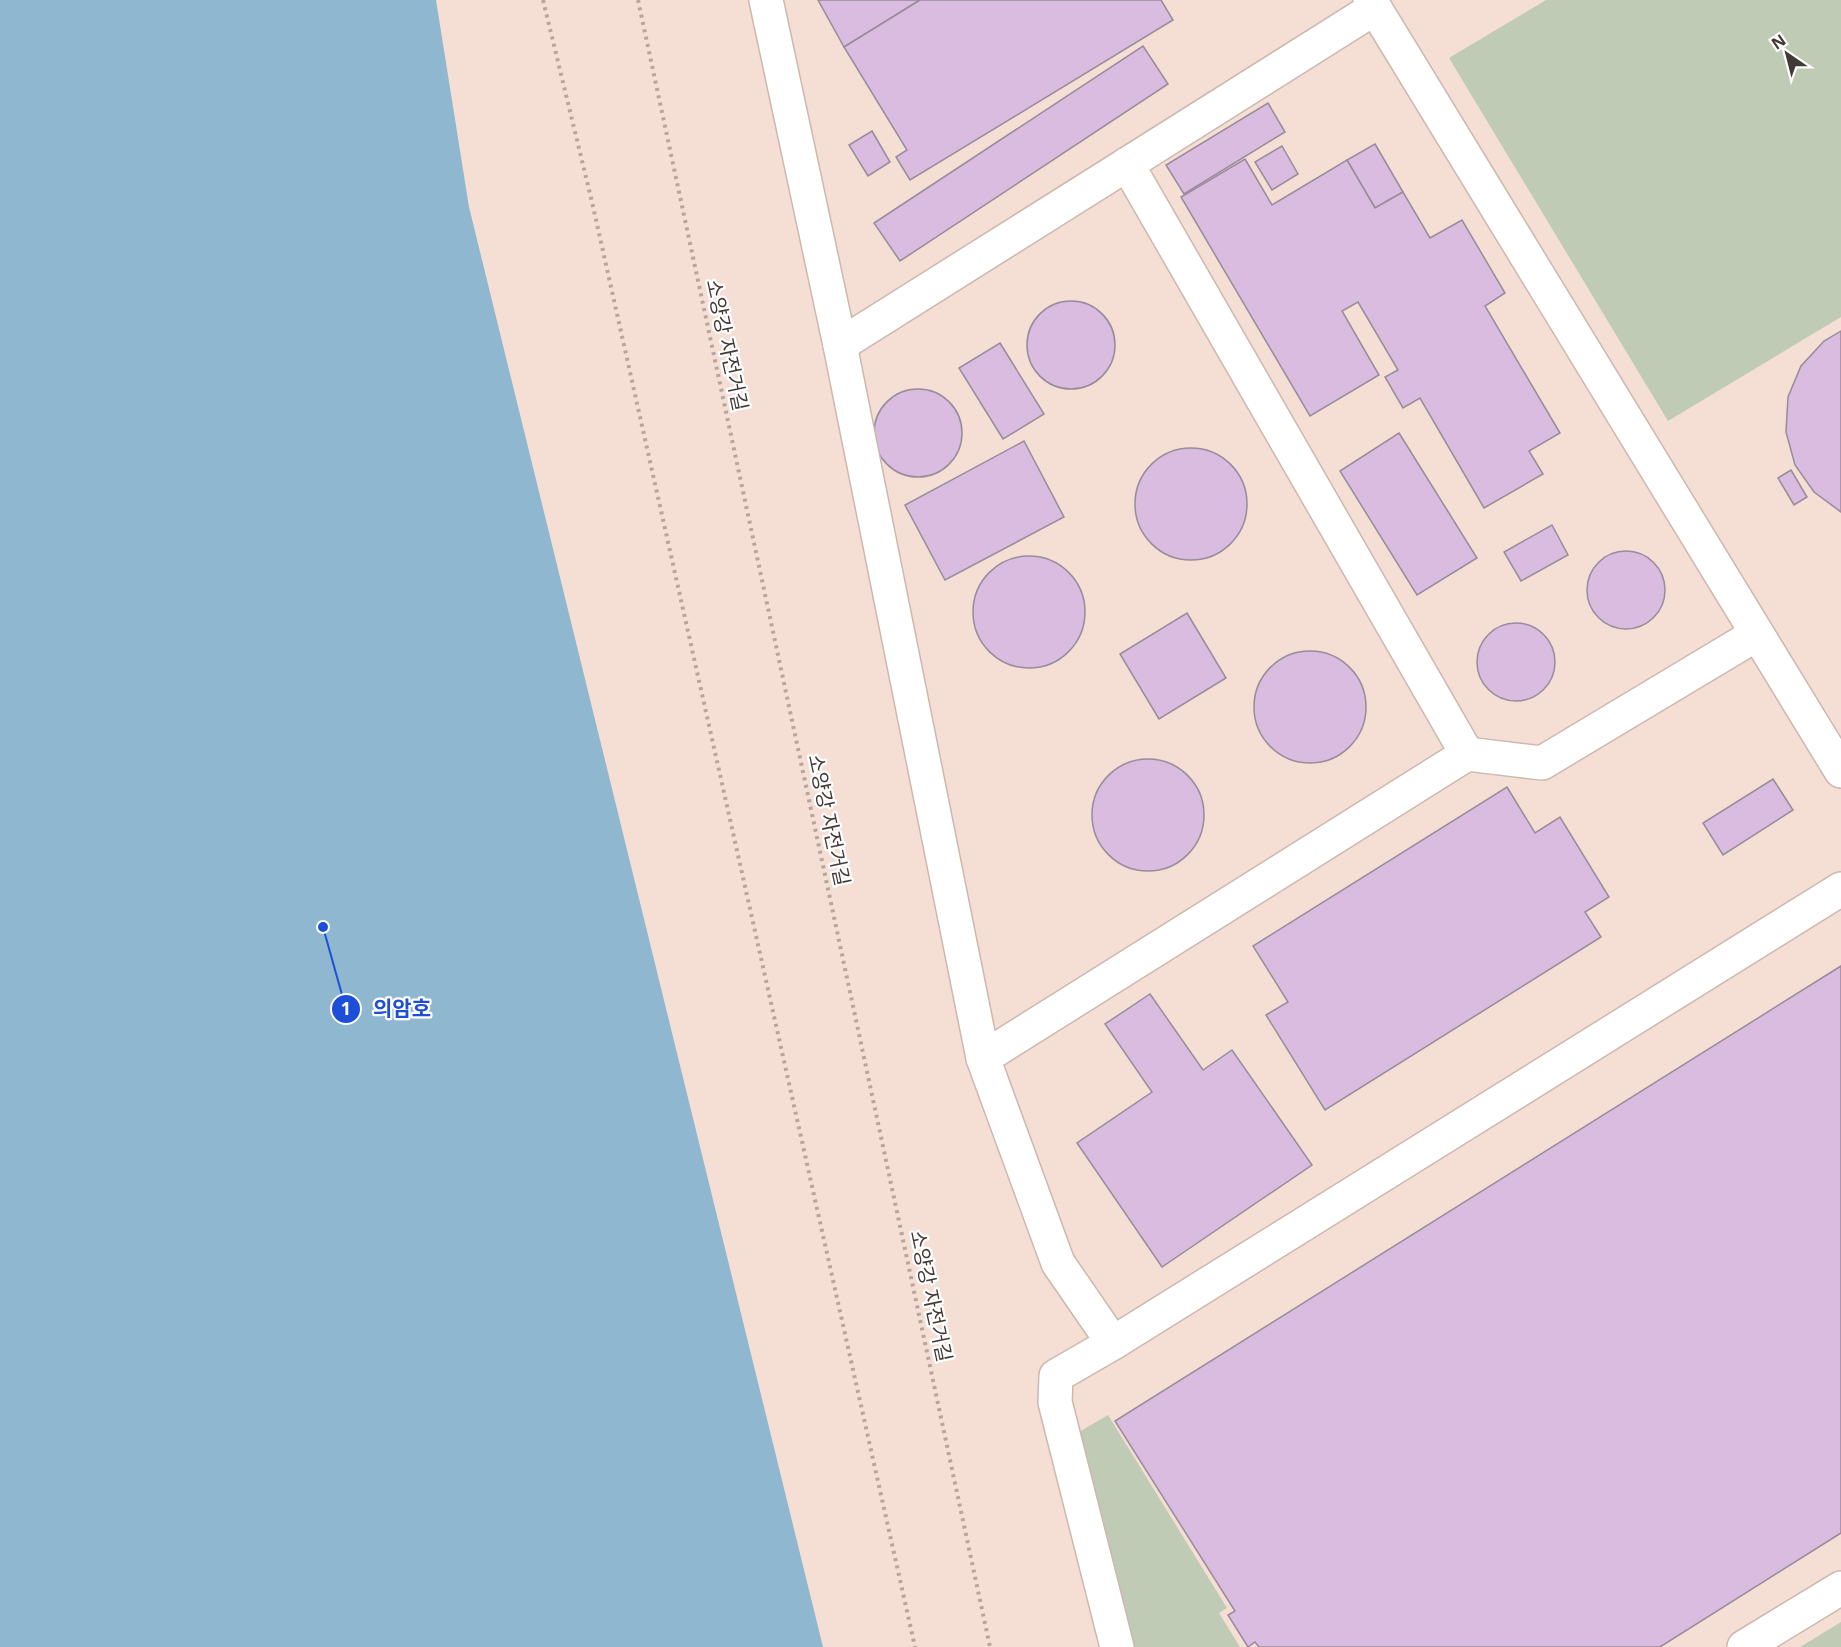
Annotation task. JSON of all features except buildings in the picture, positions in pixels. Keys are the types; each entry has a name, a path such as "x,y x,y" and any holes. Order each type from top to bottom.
{"street":[{"path":"766,0 840,345 983,1058 1058,1263 1113,1343"},
{"path":"840,345 1127,164 1373,4 1841,771"},
{"path":"1127,164 1467,754"},
{"path":"983,1058 1467,754 1542,763 1757,634"},
{"path":"1117,1647 1055,1402 1056,1376 1113,1343 1841,889"},
{"path":"1744,1647 1841,1588"}],"path":[{"path":"543,0 639,412 915,1647"},
{"name":"소양강 자전거길","path":"638,0 990,1647"}],"green space":[{"path":"1546,0 1841,0 1841,317 1668,421 1449,58"},
{"path":"1108,1415 1227,1608 1219,1613 1240,1647 1129,1647 1074,1435"},
{"path":"1841,1622 1841,1647 1800,1647"}],"water":[{"path":"0,0 436,0 469,207 823,1647 0,1647"}],"place":[{"name":"의암호","path":"323,927"}]}
